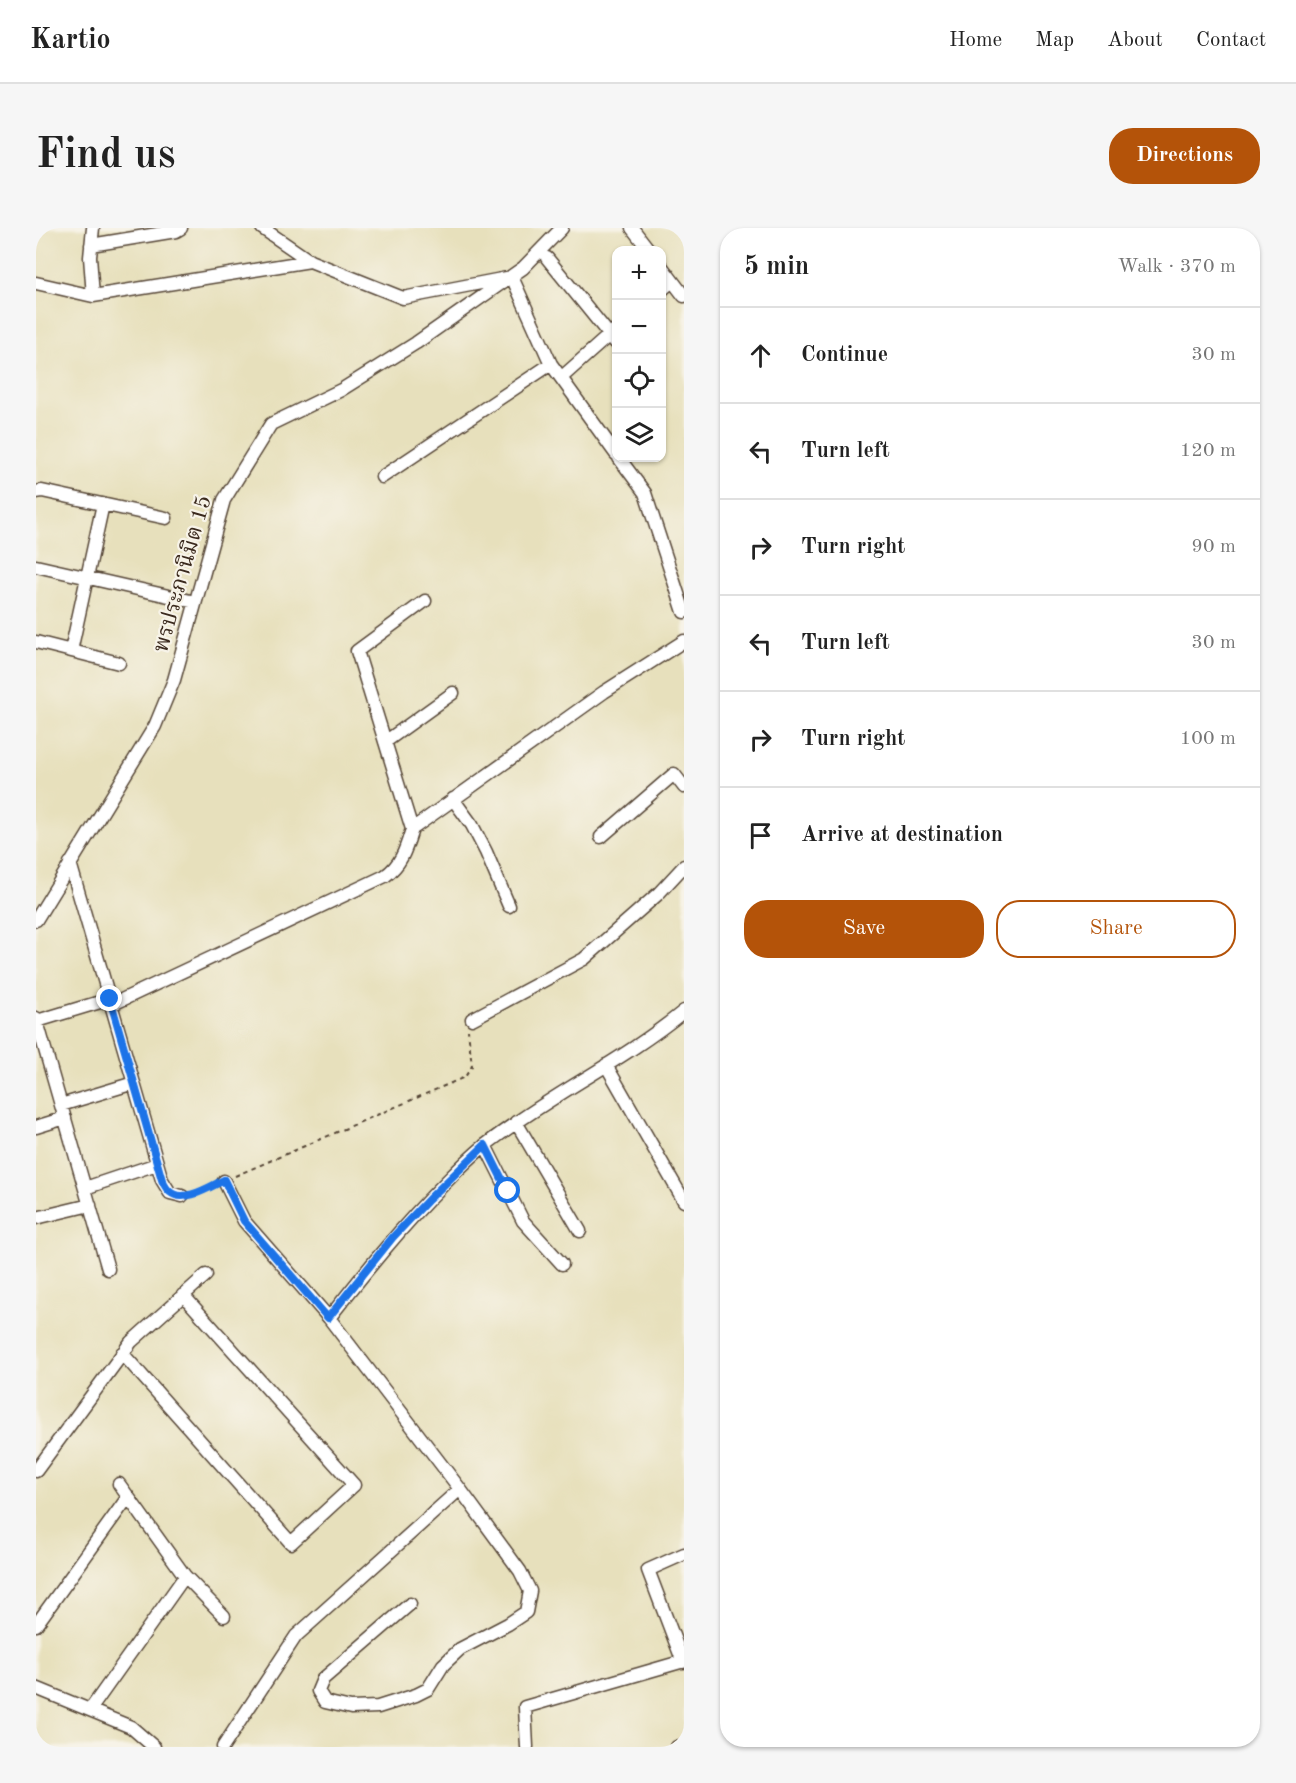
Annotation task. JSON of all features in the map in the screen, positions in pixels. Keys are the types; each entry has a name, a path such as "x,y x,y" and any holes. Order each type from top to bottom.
{"street":[{"path":"93,228 91,245 93,296"},
{"path":"91,245 176,231 181,228"},
{"name":"พรประภานิมิต 15","path":"36,920 155,726 174,680 224,500 271,424 341,390 416,343 512,277 562,228"},
{"path":"632,228 646,246"},
{"path":"268,229 310,261 403,298 512,277 551,364 612,448"},
{"path":"548,258 612,334"},
{"path":"36,283 93,296 310,261"},
{"path":"666,273 684,296"},
{"path":"666,286 672,281"},
{"path":"561,378 612,338"},
{"path":"382,477 551,364"},
{"path":"622,462 645,494 684,612"},
{"path":"36,492 42,491 166,518"},
{"path":"71,651 102,504"},
{"path":"36,566 195,602"},
{"path":"108,1269 37,1019 111,1002 385,876 398,865 412,829 357,651 425,601"},
{"path":"412,829 604,692 684,641"},
{"path":"36,642 119,663"},
{"path":"385,742 453,693"},
{"path":"601,837 674,774 684,787"},
{"path":"453,799 482,843 508,906"},
{"path":"70,863 162,1180 168,1190 182,1196"},
{"path":"472,1019 584,959 658,894 684,866"},
{"path":"328,1318 393,1237 485,1145 684,1011"},
{"path":"606,1065 684,1201"},
{"path":"36,1127 63,1111 134,1083"},
{"path":"516,1122 580,1231"},
{"path":"485,1145 523,1221 562,1264"},
{"path":"85,1188 157,1164"},
{"path":"224,1180 244,1221 328,1318 460,1489 520,1571 530,1591 526,1612 460,1649 443,1665 428,1689 378,1707 351,1708 325,1702 318,1691 323,1679 410,1604"},
{"path":"36,1218 90,1205"},
{"path":"36,1471 131,1342 206,1275"},
{"path":"122,1353 291,1543 354,1485 183,1295"},
{"path":"119,1484 185,1576 224,1616"},
{"path":"223,1747 296,1636 460,1489"},
{"path":"36,1625 128,1497"},
{"path":"527,1747 525,1707 683,1661 648,1569 684,1554"},
{"path":"90,1710 185,1576"},
{"path":"36,1688 131,1727 154,1747"},
{"path":"677,1747 684,1745"}],"path":[{"path":"182,1196 191,1195 465,1077 472,1066 468,1032 472,1019"}],"route":[{"path":"110,999 162,1180 170,1193 191,1195 224,1180 244,1221 328,1318 393,1237 485,1145 508,1191"}]}
